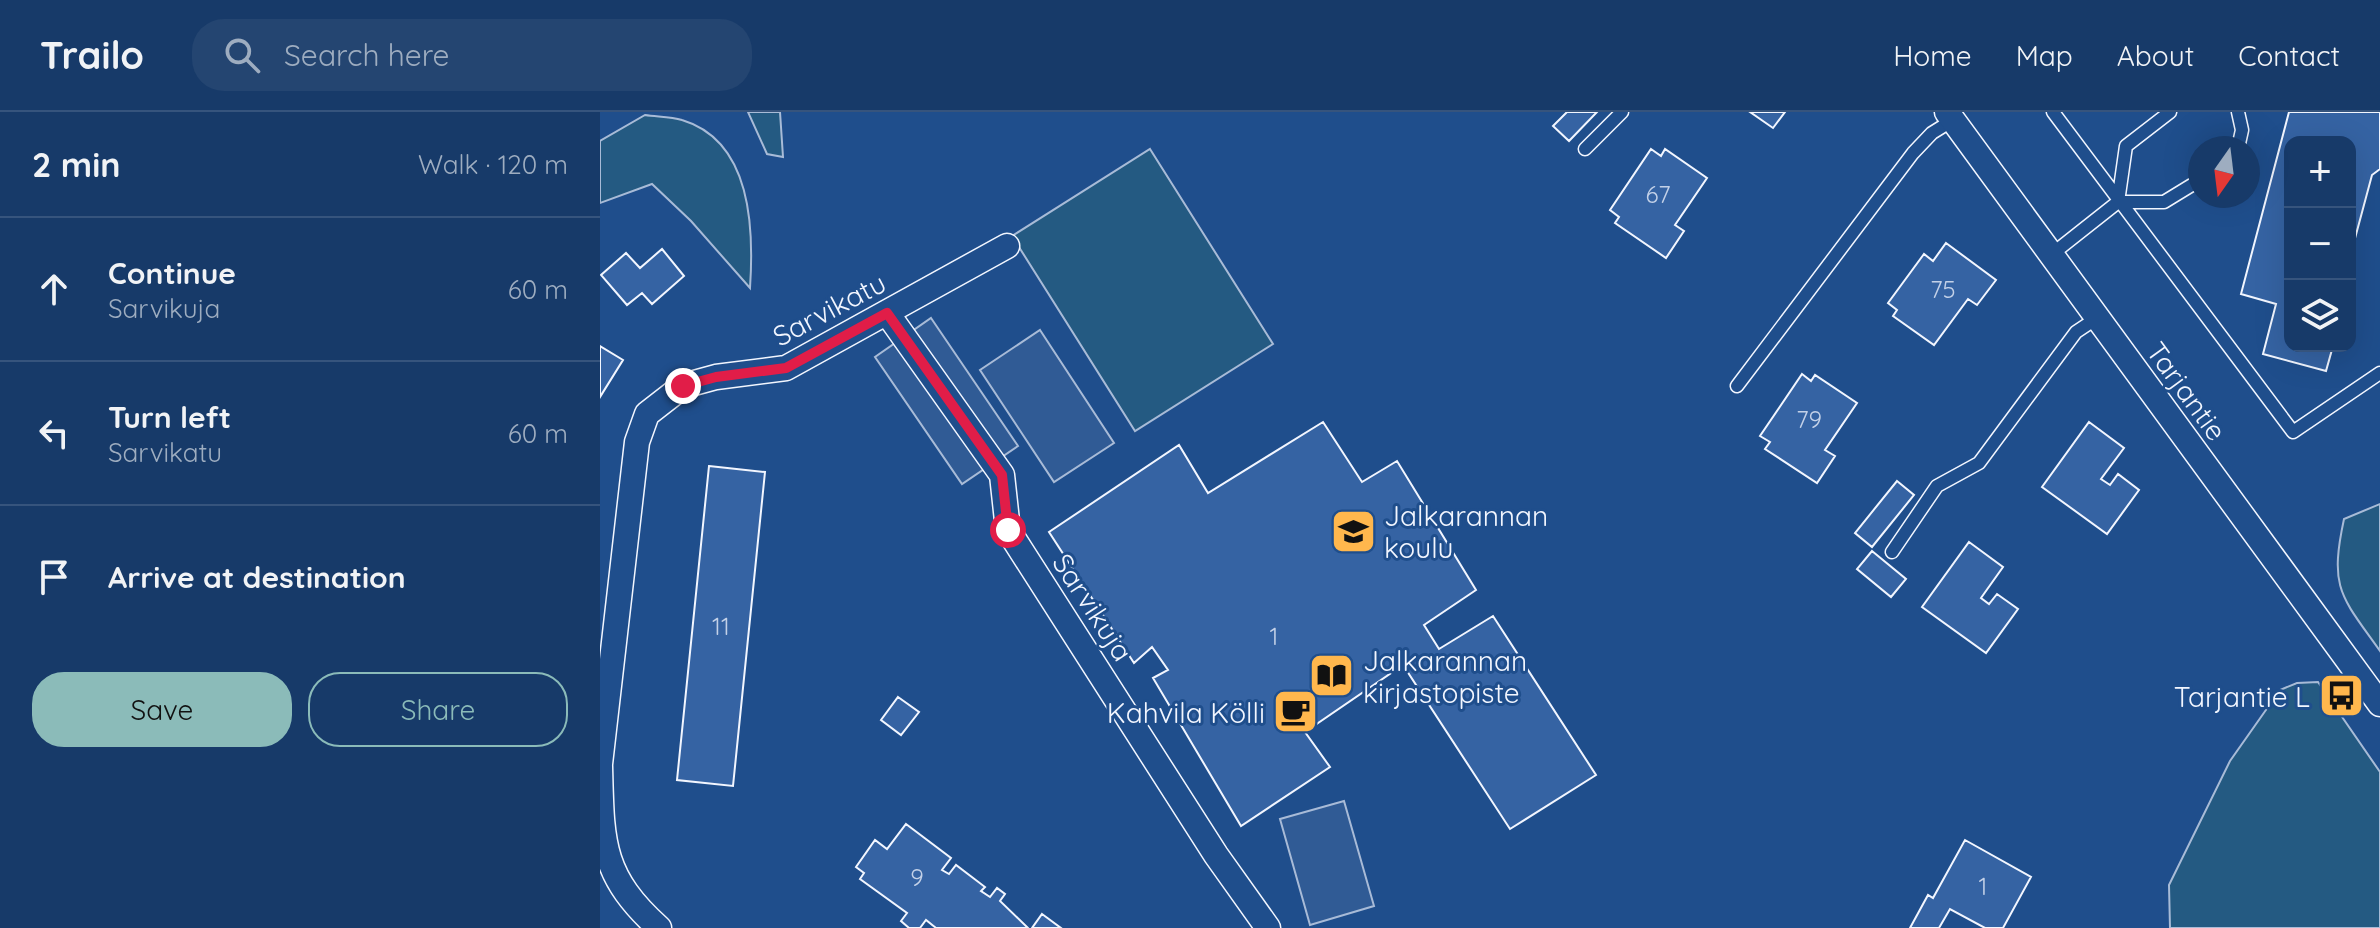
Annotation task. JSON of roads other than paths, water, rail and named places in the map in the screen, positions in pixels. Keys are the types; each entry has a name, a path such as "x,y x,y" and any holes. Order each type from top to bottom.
{"street":[{"name":"Tarjantie","path":"1950,116 2380,704"},
{"name":"Sarvikatu","path":"659,928 629,902 608,865 602,831 600,765 637,442 647,414 683,386 716,377 786,368 1007,246"},
{"name":"Sarvikuja","path":"887,313 1002,475 1008,530 1216,855 1268,928"}],"lane":[{"path":"1585,149 1622,112"},
{"path":"2053,112 2293,432 2380,373"},
{"path":"2118,202 2126,146 2170,112"},
{"path":"2238,112 2241,136"},
{"path":"1737,386 1913,153 1950,116"},
{"path":"2051,255 2118,202 2164,202 2188,187"},
{"path":"1892,552 1937,486 1979,463 2076,332 2097,318"}],"place":[{"name":"Jalkarannan koulu","path":"1353,531"},
{"name":"Jalkarannan kirjastopiste","path":"1332,676"},
{"name":"Tarjantie L","path":"2341,696"},
{"name":"Kahvila Kölli","path":"1296,712"}]}
